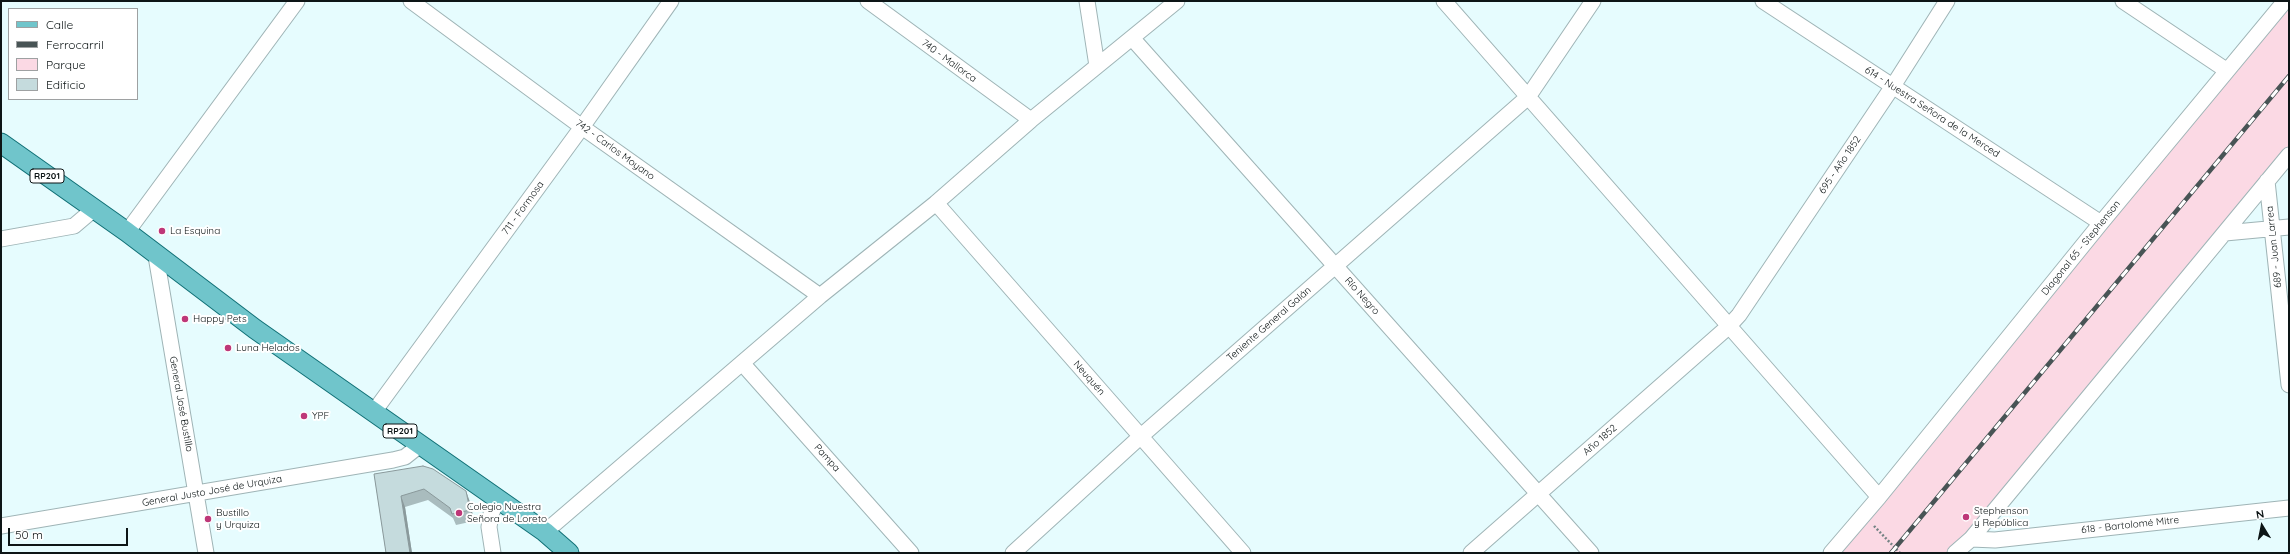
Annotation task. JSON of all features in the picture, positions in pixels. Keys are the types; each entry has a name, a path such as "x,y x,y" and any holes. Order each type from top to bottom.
{"main road":[{"name":"RP201","path":"1,143 127,232 156,256 373,413 545,532 569,553"}],"street":[{"path":"127,232 297,1"},
{"name":"742 - Carlos Moyano","path":"411,1 582,127 820,296"},
{"name":"711 - Formosa","path":"373,413 582,127 671,1"},
{"name":"740 - Mallorca","path":"868,1 1031,120"},
{"path":"1087,1 1097,66"},
{"path":"545,532 820,296 936,203 1031,120 1177,1"},
{"path":"1444,1 1728,327 1879,497"},
{"name":"Teniente General Galán","path":"1013,553 1140,437 1528,97 1593,1"},
{"name":"614 - Nuestra Señora de la Merced","path":"1763,1 2100,223"},
{"name":"695 - Año 1852","path":"1728,327 1738,315 1893,86 1947,1"},
{"path":"2123,1 2226,70"},
{"name":"Diagonal 65 - Stephenson","path":"1830,553 1863,513 1879,497 2100,223 2285,1"},
{"name":"Río Negro","path":"1132,38 1591,553"},
{"path":"1955,553 1972,539 2289,155"},
{"name":"689 - Juan Larrea","path":"2267,181 2289,385"},
{"name":"Neuquén","path":"936,203 1243,553"},
{"path":"1,239 74,226 94,209"},
{"path":"2225,233 2289,228"},
{"name":"General José Bustillo","path":"156,256 206,553"},
{"name":"Año 1852","path":"1471,553 1728,327"},
{"name":"Pampa","path":"742,363 912,553"},
{"name":"General Justo José de Urquiza","path":"1,526 393,460 405,456 420,445"},
{"path":"493,553 489,527 491,514 498,499"},
{"name":"618 - Bartolomé Mitre","path":"1972,539 1994,540 2289,508"}],"path":[{"path":"1863,513 1900,553"}],"green space":[{"path":"2289,3 2289,152 1955,553 1831,553"}],"building":[{"name":"Colegio Nuestra Señora de Loreto","path":"423,466 433,469 466,491 470,510 452,514 450,508 424,489 401,496 410,553 386,553 374,474"}],"railway":[{"path":"1891,553 2289,76"}],"place":[{"name":"La Esquina","path":"162,231"},
{"name":"Happy Pets","path":"185,319"},
{"name":"Luna Helados","path":"228,348"},
{"name":"YPF","path":"304,416"},
{"name":"Colegio Nuestra Señora de Loreto","path":"459,513"},
{"name":"Stephenson y República","path":"1966,517"},
{"name":"Bustillo y Urquiza","path":"208,519"}]}
